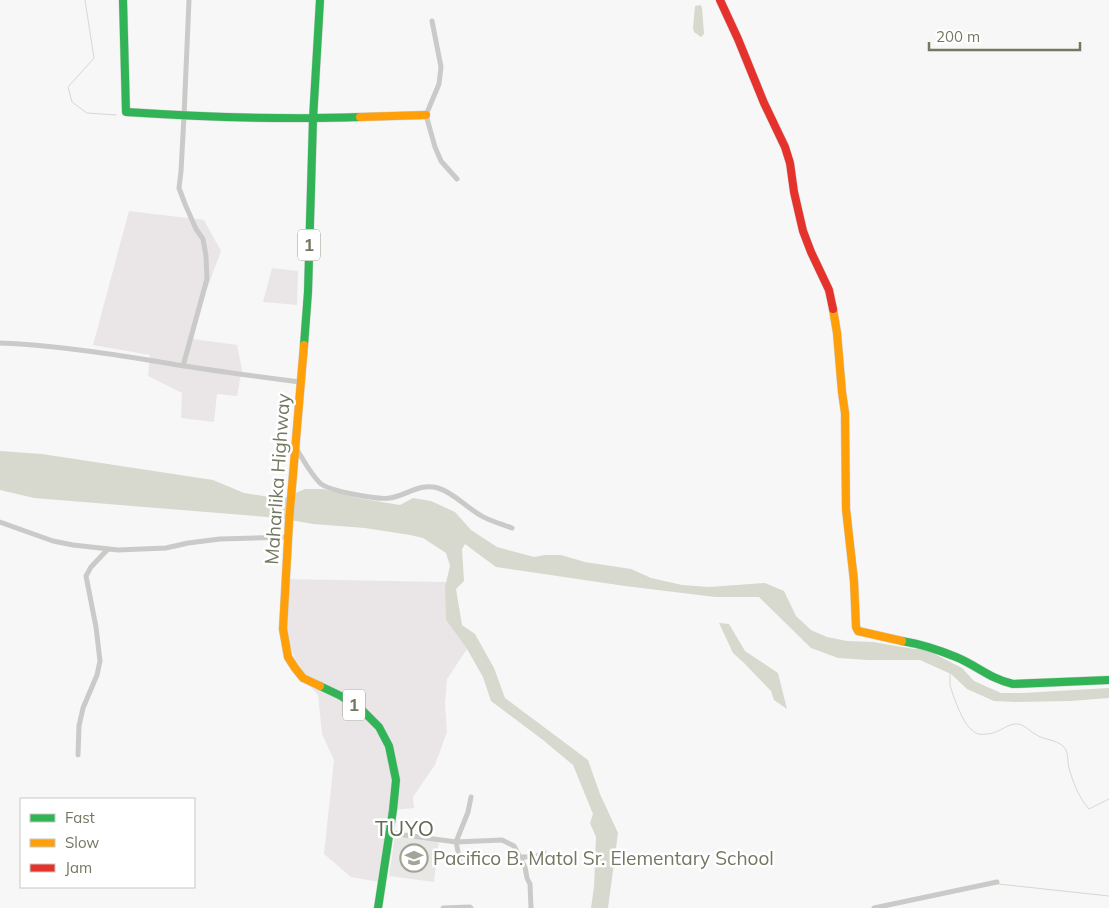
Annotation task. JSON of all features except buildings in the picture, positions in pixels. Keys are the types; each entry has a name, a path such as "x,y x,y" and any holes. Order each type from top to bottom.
{"main road":[{"path":"123,0 126,112 184,116 313,120 426,115"},
{"name":"Maharlika Highway","path":"320,0 313,120 308,292 288,537 285,645 288,657 303,678 341,696 363,711 379,727 389,746 396,780 394,810 378,908"},
{"path":"720,0 785,147 790,163 794,192 803,231 832,299 845,413 846,509 854,581 856,627 858,631 913,643 956,657 1000,681 1013,684 1109,680"}],"street":[{"path":"183,366 207,279 203,239 191,218 179,188 189,0"},
{"path":"432,21 440,67 439,84 426,115 441,161 457,178"},
{"path":"0,343 106,353 300,382"},
{"path":"295,445 320,484 329,488 380,498 391,498 418,488 440,489 481,516 512,528"},
{"path":"0,522 53,541 118,550 166,548 188,542 220,539 288,537"},
{"path":"78,755 79,726 83,708 97,675 100,661 96,627 86,576 91,567 108,549"},
{"path":"460,861 456,842 468,812 471,797"},
{"path":"390,833 456,842 502,840 514,846 525,866 530,884 531,908"},
{"path":"520,857 536,857 544,852"},
{"path":"874,908 997,882"},
{"path":"443,908 471,908"}],"shaded area":[{"path":"701,5 704,34 701,37 694,32 693,28 695,6"},
{"path":"129,211 204,220 221,251 202,302 193,339 237,345 242,369 237,396 217,394 214,422 181,418 182,393 148,376 150,355 93,345"},
{"path":"272,268 298,271 297,305 263,302"},
{"path":"0,451 42,454 213,480 244,493 282,499 305,489 323,489 358,498 400,505 413,498 431,501 455,512 471,530 497,547 534,557 561,555 585,562 631,569 651,578 682,585 709,587 765,583 784,591 796,616 811,630 827,637 914,649 923,648 962,668 974,681 1001,693 1109,688 1109,698 1070,701 994,701 967,689 951,674 920,660 838,658 811,648 759,597 715,597 496,567 465,544 462,549 464,581 456,589 462,625 475,634 494,668 505,698 588,760 600,794 618,833 608,908 591,908 594,887 596,837 590,823 593,814 573,765 491,701 483,677 467,649 446,620 445,587 450,566 446,553 423,538 365,528 313,524 280,518 34,498 0,490"},
{"path":"286,579 446,582 446,620 467,649 447,679 445,703 447,732 435,765 413,797 414,808 393,810 379,882 351,877 324,854 334,760 322,734 318,695 303,678 283,629"},
{"path":"719,623 729,624 745,651 778,673 787,709 774,700 771,691 733,653"},
{"name":"Pacifico B. Matol Sr. Elementary School","path":"395,834 439,840 434,882 389,876"}],"waterway":[{"path":"85,0 94,58 68,87 72,102 87,113 116,115"},
{"path":"950,673 950,685 956,702 965,722 974,731 980,734 990,734 1018,724 1038,736 1060,744 1068,756 1072,779 1082,800 1089,809 1109,799"},
{"path":"998,884 1109,896"}],"traffic: fast":[{"path":"123,0 126,112 243,118 360,117"},
{"path":"304,345 308,292 313,119 320,0"},
{"path":"902,641 950,654 997,679 1013,684 1109,680"},
{"path":"320,686 341,696 363,711 379,727 389,746 396,780 378,908"}],"traffic: slow":[{"path":"360,117 426,115"},
{"path":"833,309 845,413 846,509 854,581 856,627 858,631 902,641"},
{"path":"304,345 289,522 283,629 288,657 295,668 303,678 320,686"}],"traffic: jam":[{"path":"720,0 785,147 790,163 794,192 803,231 829,290 833,309"}],"place":[{"name":"Pacifico B. Matol Sr. Elementary School","path":"414,858"}],"district":[{"name":"TUYO","path":"405,829"}]}
